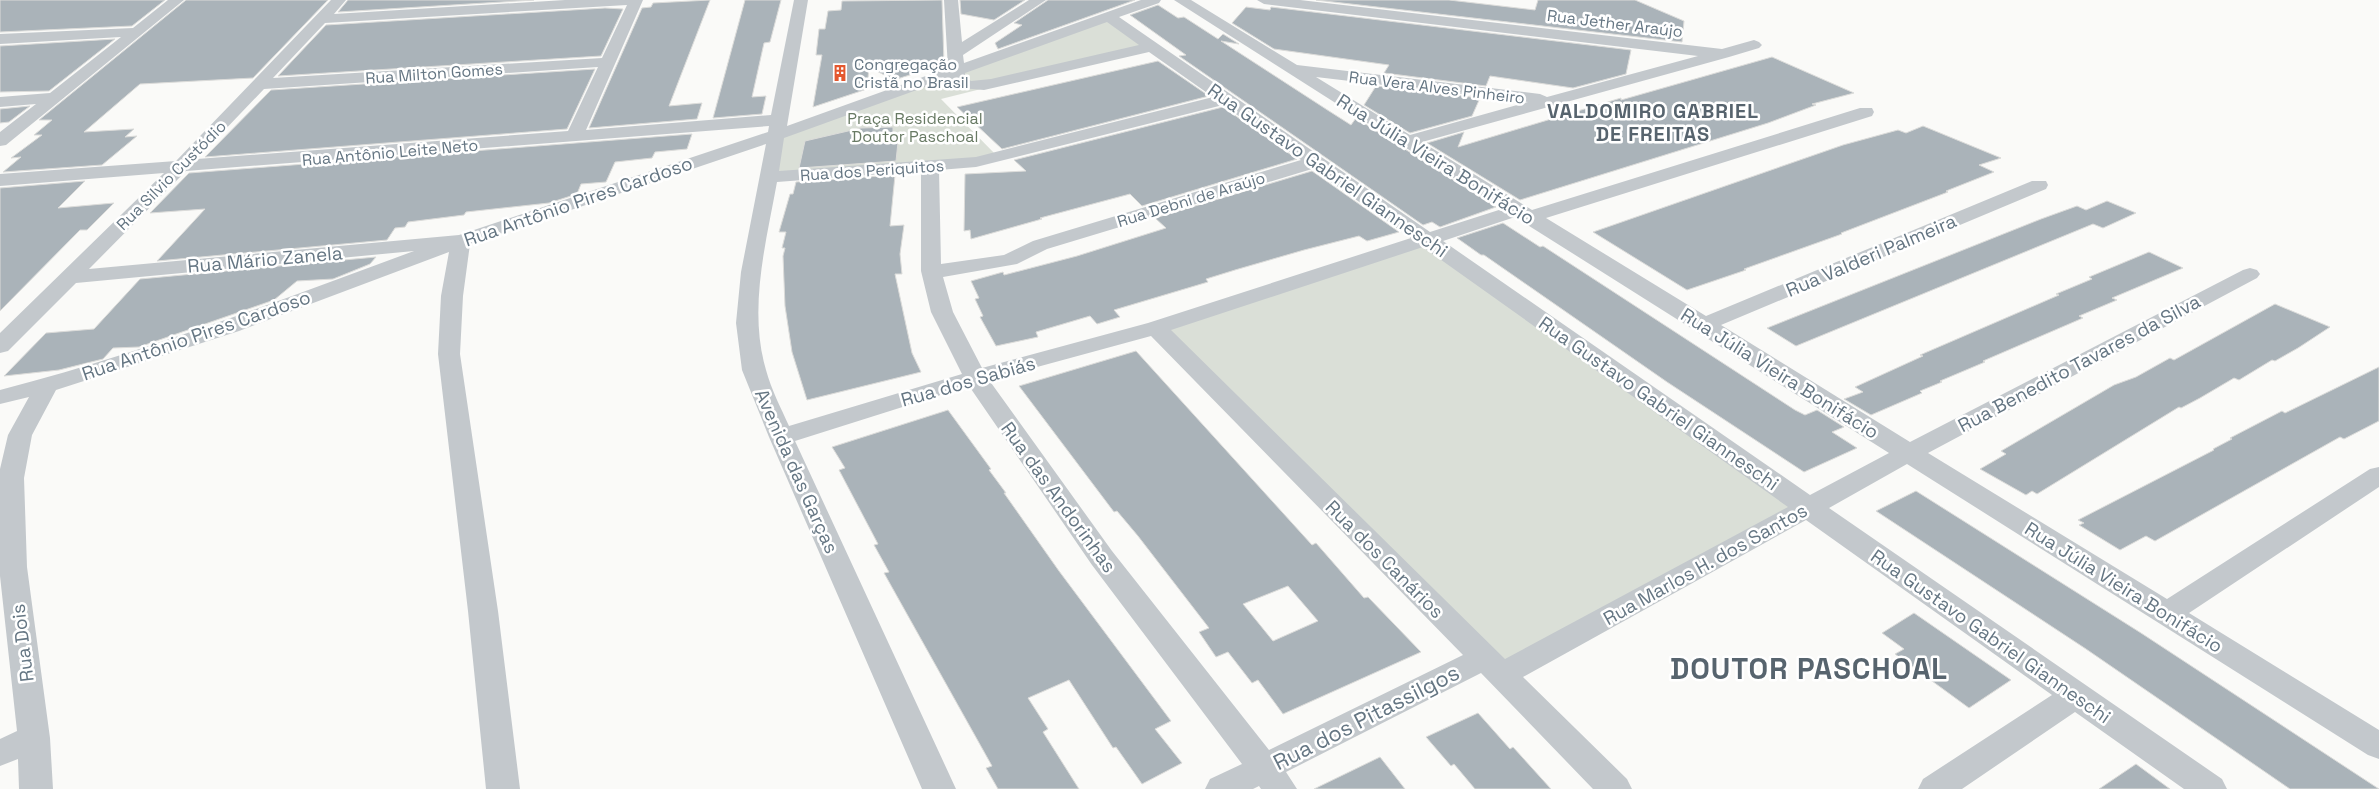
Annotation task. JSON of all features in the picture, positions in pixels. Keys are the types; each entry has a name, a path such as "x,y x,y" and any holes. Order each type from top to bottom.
{"street":[{"path":"0,141 177,0"},
{"name":"Rua Silvio Custódio","path":"0,346 179,168 339,0"},
{"path":"320,19 636,0 574,137"},
{"name":"Avenida das Garças","path":"801,0 751,272 747,323 754,370 781,437 938,789"},
{"path":"951,0 958,80 961,82 982,85 1152,47"},
{"path":"956,62 1039,0"},
{"name":"Rua Antônio Pires Cardoso","path":"0,397 47,385 230,326 956,62 1109,17 1154,0"},
{"name":"Rua Júlia Vieira Bonifácio","path":"1181,0 2379,746"},
{"name":"Rua Jether Araújo","path":"1264,0 1724,54"},
{"name":"Rua Gustavo Gabriel Gianneschi","path":"1109,17 2210,789"},
{"path":"0,39 138,32"},
{"path":"1407,141 1754,46"},
{"name":"Rua Milton Gomes","path":"260,84 607,62"},
{"name":"Rua Vera Alves Pinheiro","path":"1291,69 1552,101"},
{"path":"0,102 54,98"},
{"name":"Rua dos Periquitos","path":"768,176 930,167 976,162 1226,99"},
{"name":"Rua dos Sabiás","path":"781,437 975,377 1156,328 1426,239 1524,214 1866,112"},
{"name":"Rua Antônio Leite Neto","path":"0,180 574,137 778,128"},
{"name":"Rua Debni de Araújo","path":"931,271 955,270 1010,260 1040,245 1315,162"},
{"name":"Rua das Andorinhas","path":"930,167 931,271 942,312 975,377 1102,558 1272,778"},
{"name":"Rua Valderi Palmeira","path":"1703,325 2039,185"},
{"path":"460,241 452,296 449,354 483,611 503,789"},
{"name":"Rua Mário Zanela","path":"69,277 460,241"},
{"name":"Rua Benedito Tavares da Silva","path":"1908,453 2250,274"},
{"name":"Rua dos Canários","path":"1156,328 1615,789"},
{"name":"Rua Dois","path":"36,789 34,738 13,567 10,478 20,434 47,385"},
{"name":"Rua Marlos H. dos Santos","path":"1493,666 1808,508 1908,453"},
{"path":"2167,613 2379,475"},
{"name":"Rua dos Pitassilgos","path":"1222,789 1272,778 1493,666"},
{"path":"1935,789 2076,695"},
{"path":"0,753 34,738"}],"green space":[{"name":"Praça Residencial Doutor Paschoal","path":"1108,19 1148,47 941,99 996,155 974,160 772,174 782,135"},
{"path":"1425,239 1808,508 1501,675 1156,328"}],"building":[{"path":"0,0 165,0 132,26 0,32"},
{"path":"186,0 328,0 253,78 140,84 84,132 134,129 125,137 137,136 102,165 3,172 21,157 11,158 42,135 34,135 52,120 39,120"},
{"path":"348,0 534,0 338,12"},
{"path":"710,0 669,106 702,103 697,119 589,128 642,8 651,7 653,3"},
{"path":"745,0 781,0 770,42 764,43 752,97 766,96 762,114 713,118"},
{"path":"942,0 944,64 894,80 869,67 867,89 813,107 822,55 816,55 819,29 825,29 828,11 841,10 842,1"},
{"path":"960,0 1025,0 994,20 961,14"},
{"path":"1048,0 1135,0 998,49 995,43 1022,25 1014,23"},
{"path":"1316,0 1449,0 1535,10 1538,0 1635,0 1684,21 1682,42"},
{"path":"1158,5 1178,18 1184,17 1218,39 1223,34 1239,44 1221,41 1351,125 1356,118 1496,207 1440,227 1432,222 1423,225 1179,56 1186,55 1130,15"},
{"path":"1246,7 1270,10 1271,7 1631,50 1626,74 1573,88 1490,76 1486,86 1384,73 1389,65 1274,49 1232,23"},
{"path":"605,8 623,9 601,56 278,76 326,25"},
{"path":"115,39 49,91 0,92 0,46"},
{"path":"1772,57 1854,93 1812,104 1816,105 1768,123 1520,200 1427,143 1464,132 1458,147 1621,98 1621,100"},
{"path":"1158,61 1209,96 1002,149 957,107"},
{"path":"595,69 567,129 205,157 271,90"},
{"path":"1376,86 1480,98 1472,116 1410,133 1364,105"},
{"path":"30,106 9,122 0,123 0,109"},
{"path":"1223,107 1297,159 1142,206 1130,194 971,239 970,230 964,231 965,174 1026,171 1014,160"},
{"path":"1923,126 2001,158 1979,165 1994,172 1842,234 1687,290 1593,232 1843,145 1898,130 1906,133"},
{"path":"893,127 893,133 899,133 896,161 799,168 805,141 861,128"},
{"path":"692,134 687,149 655,152 652,158 615,162 606,182 581,184 577,194 549,203 466,212 464,215 408,222 405,227 395,228 387,240 157,261 205,209 150,213 189,173"},
{"path":"1312,171 1399,232 1367,241 1359,236 1304,250 1206,279 1208,282 1114,310 1120,317 1097,324 1090,316 1036,332 1038,337 996,346 980,317 983,316 975,299 979,298 971,281 1003,272 1004,275 1077,256 1166,228 1155,218"},
{"path":"895,175 890,226 904,225 900,254 902,274 895,274 912,353 921,372 807,400 792,352 785,306 783,256 785,248 782,248 786,232 779,232 790,194 793,194 796,182"},
{"path":"85,181 58,208 114,203 87,230 80,230 0,311 0,188"},
{"path":"2107,201 2136,213 2103,228 2093,224 1796,346 1767,328 2041,219 2077,206 2086,210"},
{"path":"1503,223 1540,247 1543,246 1795,410 1805,415 1817,410 1844,427 1832,432 1857,448 1804,472 1667,382 1457,238"},
{"path":"2149,252 2183,268 2112,298 2117,300 2079,316 2083,318 1983,361 1985,362 1920,391 1922,393 1871,415 1844,399 1863,392 1855,387 1923,356 1920,355 2059,295 2056,294 2092,279 2089,277"},
{"path":"376,257 370,264 333,279 297,281 274,300 139,347 113,348 103,359 59,370 4,376 46,333 94,329 140,279"},
{"path":"2275,304 2330,327 2275,361 2272,360 2239,380 2234,378 2200,398 2181,408 2179,407 2037,494 2032,491 2026,495 1980,469 2006,454 2001,451 2114,385 2136,377 2170,358 2174,360"},
{"path":"1136,351 1312,545 1316,543 1364,598 1368,597 1421,652 1283,714 1258,680 1252,683 1228,652 1216,657 1199,632 1209,628 1138,536 1117,511 1114,512 1019,386","holes":["1288,586 1318,621 1273,641 1243,604"]},
{"path":"2379,367 2379,421 2344,439 2340,437 2155,541 2146,536 2120,550 2079,525 2084,523 2078,520 2214,450 2232,439 2230,438 2282,411 2285,413"},
{"path":"948,410 991,469 989,470 1006,493 1004,493 1059,571 1171,721 1155,729 1182,763 1142,784 1116,747 1113,748 1069,680 1028,698 1048,729 1043,732 1079,789 998,789 986,768 992,766 884,573 889,572 874,545 878,544 839,470 845,468 832,447"},
{"path":"1916,491 2141,633 2379,789 2290,789 2086,649 1876,511"},
{"path":"1914,613 2011,680 1969,708 1895,654 1904,649 1882,633"},
{"path":"1478,713 1510,749 1513,747 1551,789 1475,789 1454,764 1451,766 1426,737"},
{"path":"1380,757 1405,789 1314,789"},
{"path":"2136,764 2170,789 2099,789"}],"place":[{"name":"Congregação Cristã no Brasil","path":"840,73"}],"district":[{"name":"VALDOMIRO GABRIEL DE FREITAS","path":"1653,122"},
{"name":"DOUTOR PASCHOAL","path":"1809,669"}]}
